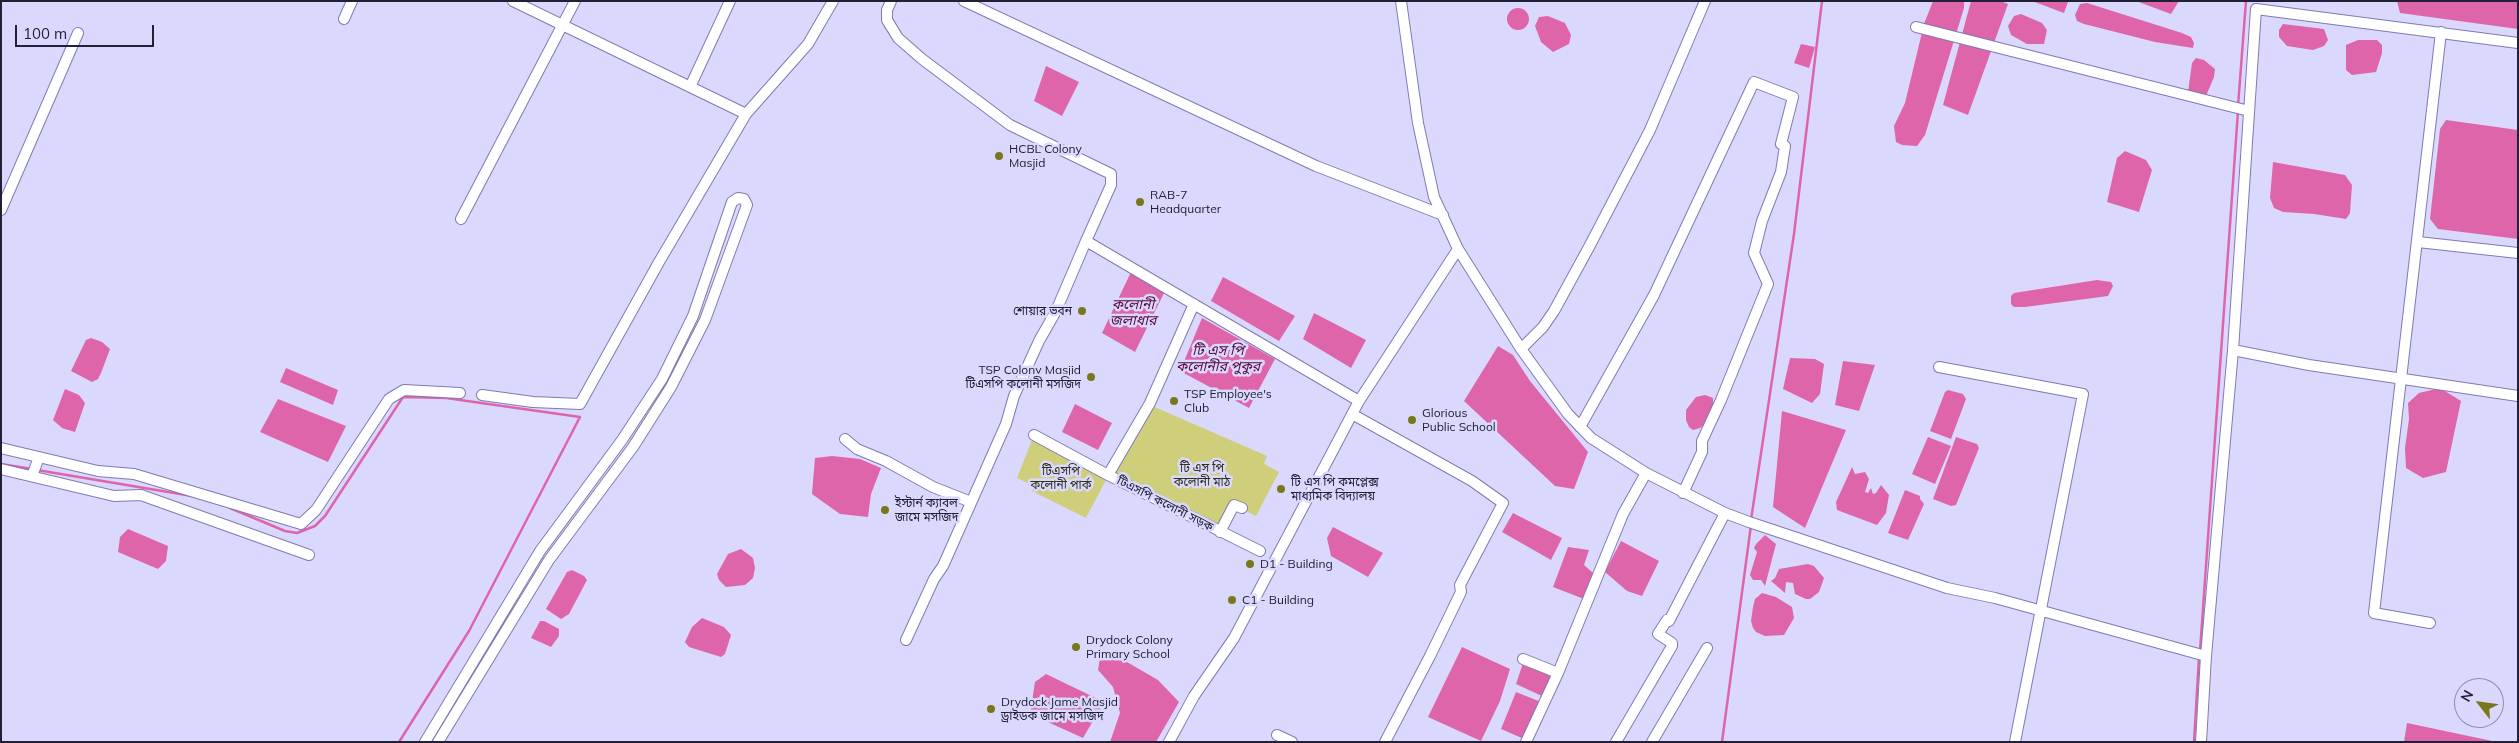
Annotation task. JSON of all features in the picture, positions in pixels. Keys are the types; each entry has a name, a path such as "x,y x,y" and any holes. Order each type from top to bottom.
{"street":[{"path":"344,19 352,1"},
{"path":"512,1 746,114"},
{"path":"461,219 574,1"},
{"path":"690,87 730,1"},
{"path":"482,395 533,402 580,404 659,262 746,114 808,44 833,1"},
{"path":"891,1 887,10 887,20 898,38 922,59 1010,125 1110,174 1111,185 1056,311 1039,341 1014,396 1006,424 943,566 934,579 906,640"},
{"path":"964,1 1316,166 1443,215"},
{"path":"1401,1 1418,123 1434,197 1458,249 1520,349 1568,414 1591,438 1646,473 1725,513 1947,588 2042,611 2206,656"},
{"path":"1520,349 1548,319 1589,247 1650,130 1705,1"},
{"path":"2201,742 2206,656 2233,350 2256,5 2518,43"},
{"path":"1916,27 2248,111"},
{"path":"2430,623 2374,612 2441,32"},
{"path":"1,210 78,33"},
{"path":"1580,427 1654,295 1754,82 1792,97 1781,144 1785,146 1781,172 1762,221 1754,253 1768,284 1722,400 1702,442 1702,452 1683,493"},
{"path":"425,742 540,551 622,440 662,379 693,316 732,202 738,198 744,199 747,206 705,320 671,387 633,447 549,560 438,742"},
{"path":"1086,241 1359,401"},
{"path":"2418,242 2518,253"},
{"path":"1173,740 1194,696 1234,638 1359,401 1458,249"},
{"name":"টিএসপি কলোনী সড়ক","path":"1194,304 1150,403 1108,475 1260,551"},
{"path":"2233,350 2308,365 2518,396"},
{"path":"1939,367 2083,394 2015,742"},
{"path":"1,448 98,471 134,474 291,523 301,524 316,510 390,399 404,390 460,393"},
{"path":"1352,414 1472,482 1503,503 1460,585 1461,592 1430,656 1385,742"},
{"path":"1034,435 1108,475"},
{"path":"845,439 852,446 932,487 971,502"},
{"path":"32,476 38,457"},
{"path":"1,468 114,496 141,496 309,555"},
{"path":"1526,742 1558,673 1623,514 1646,473"},
{"path":"1220,532 1234,505 1242,508"},
{"path":"1616,742 1672,646 1672,643 1658,634 1667,620 1669,621 1725,513"},
{"path":"1652,742 1707,648"},
{"path":"1523,659 1558,673"},
{"path":"1277,735 1292,742"}],"green space":[{"name":"টি এস পি কলোনী মাঠ","path":"1150,405 1267,456 1264,464 1279,472 1256,516 1235,506 1221,532 1108,476 1086,518 1032,491 1034,486 1017,478 1034,435 1108,475"}],"water":[{"path":"1933,1 1964,1 1964,8 1925,135 1917,146 1902,145 1896,142 1894,126 1905,103 1924,24"},
{"path":"1971,1 2000,1 2008,4 1968,115 1943,105"},
{"path":"2032,1 2067,1 2068,2 2064,13"},
{"path":"2136,1 2179,1 2171,14"},
{"path":"2397,1 2518,1 2518,29 2400,13"},
{"path":"2087,3 2182,33 2191,37 2194,43 2193,48 2155,42 2077,21 2075,15 2080,4"},
{"path":"1514,8 1522,8 1529,15 1529,23 1522,30 1514,30 1507,23 1507,15"},
{"path":"2021,14 2042,23 2047,30 2044,44 2027,44 2011,35 2008,26 2014,16"},
{"path":"1548,16 1565,23 1571,35 1569,44 1553,52 1541,42 1535,26 1539,17"},
{"path":"2283,24 2324,29 2328,40 2324,46 2313,50 2287,46 2279,37 2279,30"},
{"path":"2358,40 2377,40 2382,45 2382,53 2376,72 2352,75 2346,70 2346,45"},
{"path":"1801,44 1815,47 1809,68 1794,63"},
{"path":"2196,58 2204,60 2215,69 2214,77 2206,96 2188,92 2192,63"},
{"path":"1046,66 1079,82 1062,116 1034,101"},
{"path":"2446,120 2518,130 2518,239 2438,229 2430,219 2440,129"},
{"path":"2125,151 2146,160 2152,170 2139,212 2107,202 2117,158"},
{"path":"2273,162 2345,175 2352,185 2350,213 2346,219 2283,212 2274,208 2270,198"},
{"name":"কলোনী জলাধার","path":"1131,272 1164,293 1135,352 1102,333"},
{"path":"1223,277 1295,316 1279,341 1211,301"},
{"path":"2097,280 2111,282 2113,286 2108,296 2025,307 2014,307 2011,304 2011,296 2014,293"},
{"path":"1314,313 1366,340 1351,368 1303,339"},
{"name":"টি এস পি কলোনীর পুকুর","path":"1202,318 1275,359 1249,408 1180,371"},
{"path":"91,338 102,342 110,349 98,379 92,382 71,371 86,340"},
{"path":"1498,346 1513,355 1530,381 1588,452 1574,489 1555,486 1464,401"},
{"path":"1790,358 1815,359 1824,364 1820,394 1812,403 1783,389"},
{"path":"1843,361 1875,365 1859,411 1835,405"},
{"path":"286,368 338,390 333,405 280,382"},
{"path":"2440,388 2461,401 2446,472 2423,478 2406,468 2405,448 2409,419 2408,403 2419,393"},
{"path":"65,389 79,395 85,403 75,432 62,428 53,420"},
{"path":"1948,390 1963,394 1966,399 1951,439 1930,431 1945,392"},
{"path":"1705,395 1713,398 1713,409 1706,423 1700,428 1693,430 1689,427 1686,420 1686,410 1696,397"},
{"path":"278,399 346,426 328,462 260,432"},
{"path":"1075,404 1112,423 1098,450 1062,432"},
{"path":"1782,411 1846,430 1805,528 1773,507"},
{"path":"1928,437 1951,446 1935,484 1912,474"},
{"path":"1956,437 1977,444 1979,448 1956,505 1951,506 1933,499"},
{"path":"832,456 860,459 881,468 871,494 868,517 840,514 812,494 815,458"},
{"path":"1852,467 1855,474 1865,472 1869,479 1865,492 1868,493 1871,488 1873,494 1876,493 1881,485 1889,495 1886,513 1877,525 1837,510 1836,502"},
{"path":"1905,490 1920,496 1924,504 1908,540 1888,533"},
{"path":"1513,513 1562,538 1551,560 1502,532"},
{"path":"1333,527 1383,553 1368,577 1331,556 1327,538"},
{"path":"128,529 168,546 166,561 158,569 118,552 120,537"},
{"path":"1765,535 1776,544 1765,586 1761,580 1753,580 1750,575 1757,552 1754,548"},
{"path":"1621,541 1659,561 1642,596 1627,591 1605,572"},
{"path":"1568,547 1589,550 1584,565 1593,573 1584,599 1553,587"},
{"path":"741,549 753,558 755,568 753,578 745,585 726,587 719,580 717,574 728,554"},
{"path":"1808,564 1814,566 1824,578 1819,592 1810,599 1795,594 1793,583 1786,582 1785,593 1771,581 1775,578 1779,569"},
{"path":"572,570 584,576 587,580 569,614 561,619 546,609 567,572"},
{"path":"1762,593 1776,597 1792,607 1794,618 1784,635 1765,636 1756,632 1753,628 1751,621 1755,599"},
{"path":"702,618 724,627 731,635 725,654 721,657 689,647 685,642 692,627"},
{"path":"540,621 544,621 559,629 559,636 551,647 531,638"},
{"path":"1462,647 1510,669 1500,701 1481,741 1428,717"},
{"path":"1100,658 1120,658 1158,680 1179,702 1156,742 1110,742 1120,713 1113,687 1098,670"},
{"path":"1523,663 1554,675 1544,697 1516,684"},
{"path":"1046,674 1104,702 1083,738 1030,714 1035,682"},
{"path":"1516,692 1541,702 1524,739 1501,729"},
{"path":"2407,723 2497,742 2404,742"}],"waterway":[{"path":"1751,520 1794,234 1822,1"},
{"path":"2238,106 2246,1"},
{"path":"2200,651 2238,111"},
{"path":"230,508 285,531 297,533 315,526 325,516 403,397 446,398 580,417 469,631 399,742"},
{"path":"1,464 32,469"},
{"path":"37,470 192,496"},
{"path":"1722,742 1751,525"},
{"path":"2194,742 2199,657"}],"place":[{"name":"HCBL Colony Masjid","path":"999,156"},
{"name":"RAB-7 Headquarter","path":"1140,202"},
{"name":"শোয়ার ভবন","path":"1082,311"},
{"name":"TSP Colony Masjid টিএসপি কলোনী মসজিদ","path":"1091,377"},
{"name":"TSP Employee's Club","path":"1174,401"},
{"name":"Glorious Public School","path":"1412,420"},
{"name":"টি এস পি কমপ্লেক্স মাধ্যমিক বিদ্যালয়","path":"1281,489"},
{"name":"ইস্টার্ন ক্যাবল জামে মসজিদ","path":"885,510"},
{"name":"D1 - Building","path":"1250,564"},
{"name":"C1 - Building","path":"1232,600"},
{"name":"Drydock Colony Primary School","path":"1076,647"},
{"name":"Drydock Jame Masjid ড্রাইডক জামে মসজিদ","path":"991,709"}],"park label":[{"name":"টিএসপি কলোনী পার্ক","path":"1061,478"}]}
